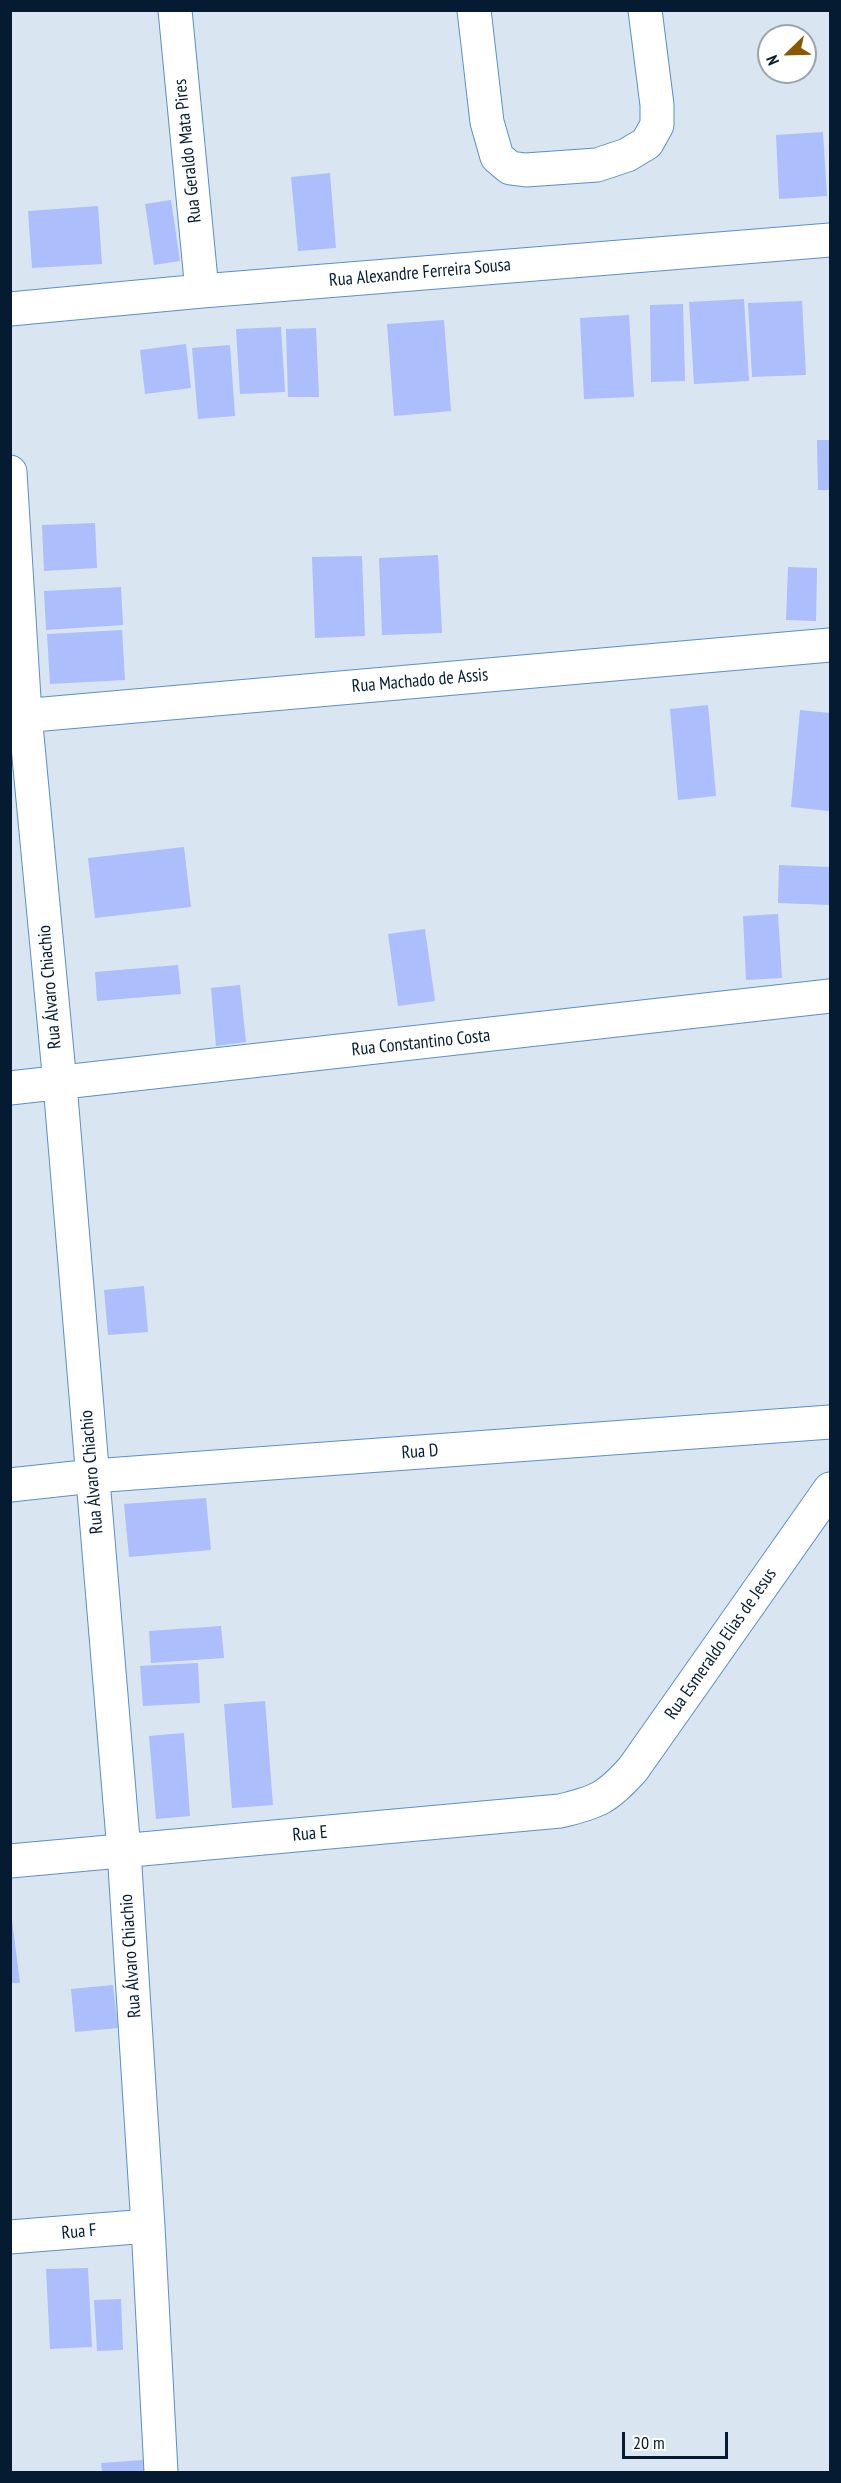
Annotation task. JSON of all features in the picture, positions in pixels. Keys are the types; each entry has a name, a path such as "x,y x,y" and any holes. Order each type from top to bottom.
{"street":[{"name":"Rua Geraldo Mata Pires","path":"175,10 202,291"},
{"path":"474,10 487,122 497,157 510,168 526,170 597,165 627,155 647,143 657,125 645,10"},
{"name":"Rua Alexandre Ferreira Sousa","path":"10,309 202,291 831,240"},
{"name":"Rua Álvaro Chiachio","path":"10,472 18,716 60,1084 124,1851 161,2472"},
{"name":"Rua Machado de Assis","path":"18,716 831,645"},
{"name":"Rua Constantino Costa","path":"10,1088 831,996"},
{"name":"Rua D","path":"10,1485 93,1476 831,1422"},
{"name":"Rua Esmeraldo Elias de Jesus","path":"608,1796 633,1769 831,1489"},
{"name":"Rua E","path":"10,1861 560,1811 608,1796"},
{"name":"Rua F","path":"10,2237 148,2226"}],"building":[{"path":"823,132 827,196 779,199 776,135"},
{"path":"330,173 336,248 298,251 291,177"},
{"path":"171,200 180,261 154,265 145,204"},
{"path":"98,206 102,264 32,268 28,211"},
{"path":"744,299 749,381 694,384 689,302"},
{"path":"802,301 806,375 752,377 748,303"},
{"path":"683,304 685,381 651,382 650,305"},
{"path":"629,315 634,397 584,399 580,318"},
{"path":"444,320 451,411 394,416 387,324"},
{"path":"281,327 285,392 240,394 236,329"},
{"path":"316,328 319,397 288,397 286,329"},
{"path":"186,344 191,388 145,394 140,350"},
{"path":"230,345 235,416 198,419 192,348"},
{"path":"817,440 830,440 830,490 818,490"},
{"path":"95,523 97,568 44,571 42,525"},
{"path":"438,555 442,633 382,635 379,558"},
{"path":"362,556 365,636 315,638 312,557"},
{"path":"788,567 817,568 816,621 786,620"},
{"path":"121,587 123,625 46,630 44,591"},
{"path":"122,630 125,680 50,684 47,634"},
{"path":"708,705 716,796 678,800 670,709"},
{"path":"800,710 830,713 830,811 791,807"},
{"path":"184,847 191,907 95,918 88,858"},
{"path":"779,865 830,867 830,905 778,903"},
{"path":"778,914 782,978 746,980 743,916"},
{"path":"425,929 435,1001 398,1006 388,934"},
{"path":"178,965 181,994 97,1001 95,972"},
{"path":"240,985 246,1042 216,1046 211,988"},
{"path":"144,1286 148,1332 108,1335 104,1290"},
{"path":"206,1498 211,1550 129,1557 124,1504"},
{"path":"221,1626 224,1658 151,1663 149,1631"},
{"path":"198,1663 200,1703 143,1706 140,1666"},
{"path":"265,1701 273,1805 232,1808 224,1704"},
{"path":"184,1733 190,1816 156,1819 149,1736"},
{"path":"10,1904 20,1983 10,1983"},
{"path":"113,1985 118,2028 75,2032 71,1989"},
{"path":"88,2268 92,2347 50,2349 46,2269"},
{"path":"121,2299 123,2350 97,2351 94,2300"},
{"path":"143,2460 144,2472 102,2472 101,2463"}]}
